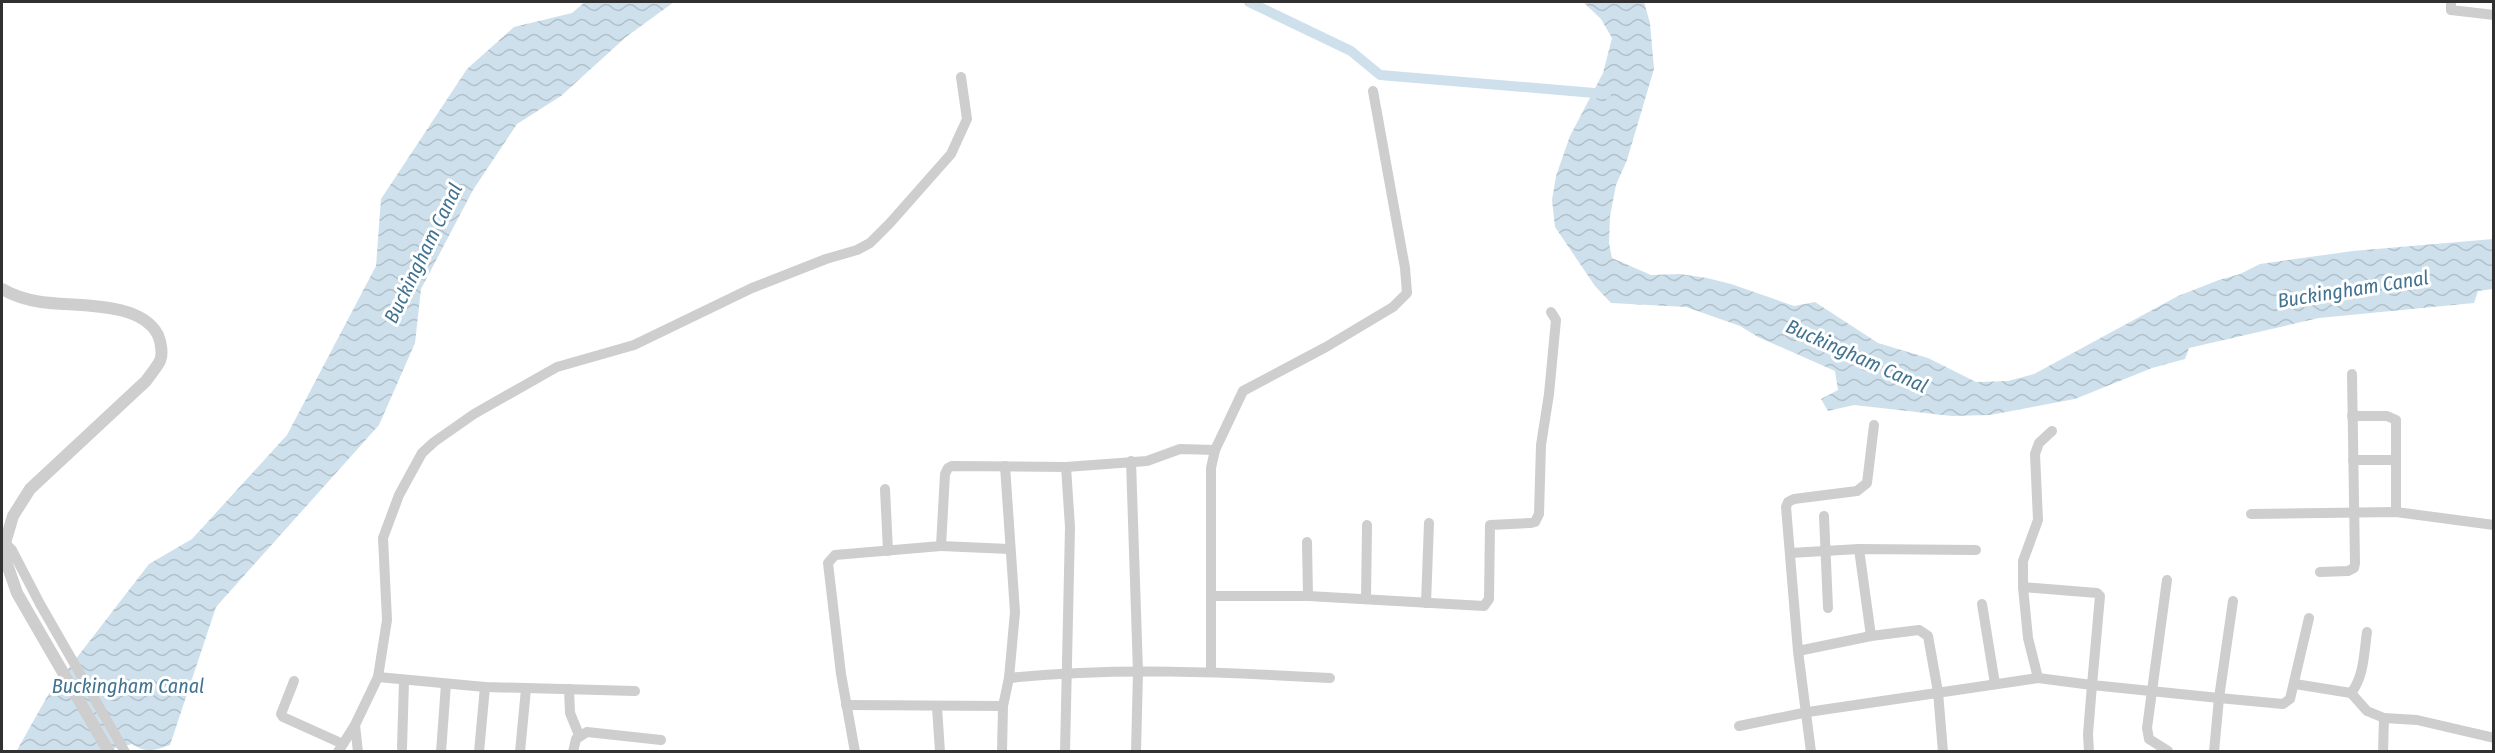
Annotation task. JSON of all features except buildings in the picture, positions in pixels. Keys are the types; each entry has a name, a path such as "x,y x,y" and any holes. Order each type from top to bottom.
{"street":[{"path":"2451,2 2451,10 2493,13"},
{"path":"294,681 281,714 283,717 341,748 378,677 387,620 383,538 399,495 422,453 434,442 474,414 557,367 634,345 752,288 826,259 857,250 870,243 951,154 967,119 961,77"},
{"path":"1211,672 1211,468 1215,450 1243,391 1393,308 1407,293 1405,268 1373,91"},
{"path":"2,290 41,302 81,304 127,311 154,327 161,341 161,359 146,381 30,489 12,516 5,543 7,564 17,593 109,752"},
{"path":"1212,596 1366,598 1478,608 1484,606 1490,599 1491,525 1531,523 1538,518 1541,445 1549,394 1556,320 1551,312"},
{"path":"2320,573 2348,571 2354,568 2352,374"},
{"path":"2352,416 2387,416 2396,420 2394,460 2396,512"},
{"path":"1811,752 1808,712 1798,651 1786,507 1788,501 1857,491 1863,488 1868,483 1874,425"},
{"path":"2038,678 2028,638 2023,561 2038,520 2035,454 2039,443 2052,431"},
{"path":"941,546 945,474 952,466 1066,467 1147,461 1180,448 1215,450"},
{"path":"2353,460 2394,460"},
{"path":"1131,461 1138,672 1136,752"},
{"path":"1002,752 1003,706 1009,678 1015,612 1005,466"},
{"path":"1065,752 1070,527 1066,467"},
{"path":"885,489 888,551"},
{"path":"2251,514 2396,512 2493,525"},
{"path":"1824,516 1828,608"},
{"path":"1426,603 1429,523"},
{"path":"1366,598 1367,525"},
{"path":"1307,542 1308,596"},
{"path":"5,543 12,550 125,752"},
{"path":"855,752 846,705 828,563 835,555 941,546 1010,549"},
{"path":"1790,553 1859,549 1976,550"},
{"path":"1859,549 1871,636"},
{"path":"2167,580 2147,735 2153,742 2168,751"},
{"path":"2023,587 2097,593 2100,596 2088,734 2090,752"},
{"path":"2214,752 2233,601"},
{"path":"1982,604 1995,684"},
{"path":"1739,726 1808,712 2038,678 2283,704 2290,699 2295,684 2309,618"},
{"path":"1798,651 1871,636 1915,630 1925,632 1928,636 1938,692 1939,751"},
{"path":"2351,693 2357,686 2361,675 2367,632"},
{"path":"1009,678 1068,672 1211,672 1330,678"},
{"path":"378,677 485,687 635,691"},
{"path":"402,748 404,681"},
{"path":"441,752 446,684"},
{"path":"2295,684 2351,693 2367,711 2384,718 2417,720 2493,738"},
{"path":"479,752 485,687"},
{"path":"520,752 526,689"},
{"path":"569,690 570,714 579,735 573,752"},
{"path":"846,705 1003,706"},
{"path":"937,707 940,752"},
{"path":"2383,752 2384,718"},
{"path":"355,725 358,752"},
{"path":"579,735 587,732 661,740"}],"water":[{"name":"Buckingham Canal","path":"585,2 674,2 626,37 561,96 517,124 473,190 421,289 415,343 379,425 216,607 170,745 150,750 141,749 132,744 104,751 16,752 48,695 149,564 192,539 287,435 376,266 381,199 467,69 514,27 572,13"},
{"name":"Buckingham Canal","path":"1583,2 1644,2 1650,23 1654,69 1627,160 1616,185 1610,216 1609,243 1612,258 1651,275 1680,274 1707,278 1794,306 1815,302 1878,343 1928,358 1976,382 2008,381 2034,374 2178,296 2240,274 2260,264 2353,251 2493,239 2493,289 2478,291 2474,303 2319,318 2189,348 2185,359 2152,368 2075,399 1990,415 1952,416 1854,405 1828,411 1821,399 1838,390 1835,371 1758,337 1740,326 1686,307 1611,303 1595,286 1555,227 1552,200 1556,176 1570,136 1603,73 1612,38 1601,19"}],"waterway":[{"path":"1249,2 1351,51 1380,75 1606,94"}]}
